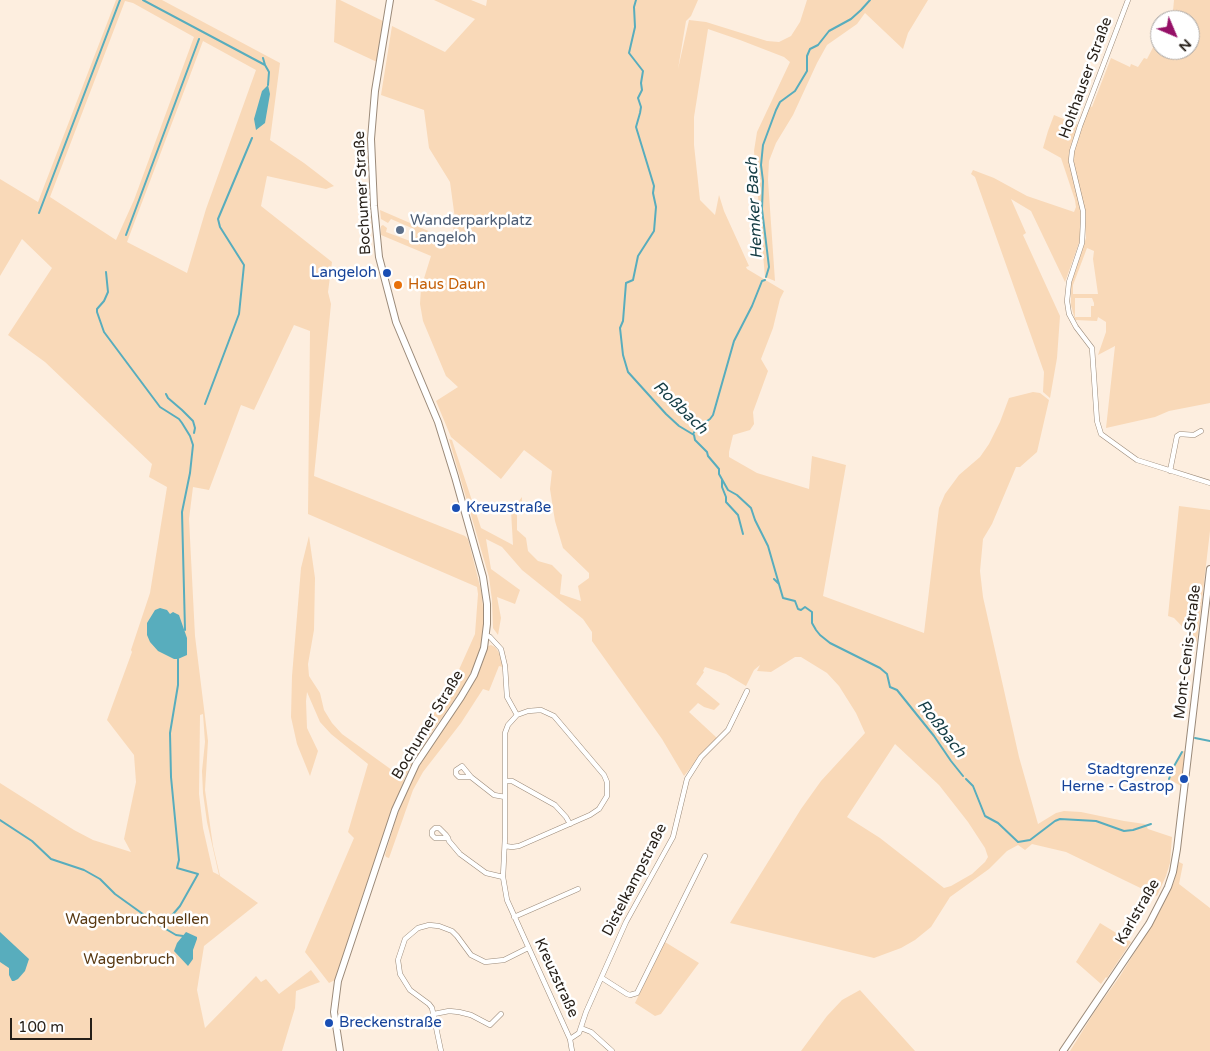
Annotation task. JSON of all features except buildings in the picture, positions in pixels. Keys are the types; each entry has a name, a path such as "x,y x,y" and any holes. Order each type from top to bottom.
{"main road":[{"name":"Bochumer Straße","path":"340,1051 334,1012 338,981 396,810 410,774 470,683 479,663 486,636 487,613 485,591 475,548 438,422 402,340 392,310 379,258 374,214 371,139 375,91 390,0"},
{"name":"Mont-Cenis-Straße","path":"1190,738 1210,569"},
{"name":"Karlstraße","path":"1063,1051 1148,924 1168,887 1177,849 1190,738"}],"street":[{"name":"Holthauser Straße","path":"1128,0 1072,151 1071,161 1083,210 1083,222 1082,243 1069,282 1069,314 1072,322 1092,348 1097,421 1101,434 1137,460 1210,483"},
{"path":"1170,471 1177,436 1180,434 1194,434 1201,431"},
{"path":"486,636 497,642 501,649 506,666 506,697 517,715 526,711 536,710 554,716 604,775 608,790 602,806 595,812 519,846 505,846"},
{"name":"Distelkampstraße","path":"581,1028 586,1012 626,922 673,838 687,779 701,757 728,730 747,691"},
{"name":"Kreuzstraße","path":"517,715 505,733 505,846 503,876 507,900 570,1039 572,1051"},
{"path":"471,777 494,795 505,797"},
{"path":"505,781 512,781 555,806 570,824"},
{"path":"448,838 460,854 486,873 503,876"},
{"path":"602,978 627,994 634,995 636,993 705,856"},
{"path":"514,917 578,888"},
{"path":"441,1051 434,1014 429,1004 410,990 400,974 398,960 405,939 413,931 429,925 445,927 456,936 471,955 485,962 504,960 528,948"},
{"path":"434,1014 449,1011 460,1012 471,1015 490,1025 501,1014"},
{"path":"570,1039 577,1035 581,1028 591,1032 612,1051"}],"green space":[{"path":"116,0 162,0 280,63 270,140 334,186 326,189 267,176 261,206 332,262 328,292 331,304 314,476 465,536 468,539 482,594 484,623 476,662 464,686 418,752 405,777 363,894 335,980 329,983 305,952 354,838 348,832 368,764 331,734 320,722 307,692 307,728 318,751 310,776 297,744 291,717 292,676 301,568 309,536 315,578 314,630 308,664 309,676 320,693 324,710 332,723 342,734 396,773 414,743 421,736 457,674 475,634 477,587 308,514 310,331 294,325 254,410 241,405 209,490 193,487 189,519 195,636 208,741 205,790 213,846 220,876 258,903 204,946 197,990 205,1028 256,976 261,982 266,979 279,994 311,970 320,982 296,991 295,1008 282,1051 0,1051 0,783 74,830 93,840 131,852 124,839 136,782 134,755 107,720 132,652 131,650 150,593 167,487 149,477 152,464 45,362 8,335 52,268 22,239 0,276 0,179 38,202","holes":["125,1 133,3 194,37 134,200 116,240 50,197","203,41 256,70 206,209 187,273 127,242","203,714 205,742 202,771 203,793 207,822 219,875 213,872 203,828 199,794 200,715"]},
{"path":"336,0 340,0 383,21 377,62 334,42"},
{"path":"434,0 471,0 486,6 487,0 698,0 691,16 686,21 678,69 689,20 706,22 767,41 779,42 791,36 800,22 807,0 928,0 908,33 903,49 865,13 857,24 827,45 817,63 793,115 776,143 769,161 768,180 775,281 765,277 754,151 757,132 790,62 784,57 708,29 694,117 694,145 700,200 715,215 719,195 724,211 749,266 746,267 747,269 784,291 761,359 768,371 753,412 754,424 750,430 733,435 729,457 757,473 809,489 812,456 846,465 823,596 924,633 939,508 945,494 959,475 980,457 989,444 1009,398 1033,392 1040,393 1049,400 1037,452 1020,467 1016,467 992,524 983,539 980,571 983,597 1019,757 1038,824 1056,813 1064,811 1081,812 1145,824 1148,829 1172,837 1170,863 1157,896 1066,852 1032,844 1025,850 1018,845 1007,851 989,869 950,897 931,927 915,940 901,948 874,958 730,923 801,809 821,781 865,733 856,713 839,686 827,673 801,657 795,657 771,672 757,671 760,665 754,670 746,686 726,674 705,667 696,684 720,704 714,710 698,703 689,712 717,738 707,747 684,776 662,739 592,641 592,632 583,619 522,570 502,547 486,539 491,569 520,590 515,604 497,597 501,618 498,635 493,628 489,577 449,439 452,440 481,528 513,545 511,511 522,497 522,504 517,511 517,530 526,538 528,551 538,561 552,565 562,575 560,594 581,601 578,586 589,578 589,573 563,548 555,521 550,489 552,471 524,450 501,479 451,437 436,401 458,387 446,376 423,321 420,304 421,288 431,256 381,235 381,226 383,225 387,228 386,232 410,241 414,229 391,219 388,223 381,219 380,210 447,239 452,236 455,219 450,182 429,148 424,110 381,95 392,26 445,52 475,19","holes":["895,744 939,785 968,822 985,848 988,857 972,874 944,888 880,838 847,817"]},
{"path":"1174,0 1210,0 1210,403 1169,411 1155,417 1106,428 1115,346 1098,355 1106,332 1106,322 1098,317 1097,321 1075,320 1071,305 1071,283 1086,238 1085,211 1073,163 1073,155 1089,106 1092,107 1111,58 1130,67 1131,64 1138,67 1144,58 1147,59 1150,53 1150,60 1200,60 1200,10 1173,10","holes":["1087,248 1094,251 1093,259 1098,294 1073,294 1073,285","1075,298 1092,298 1094,306 1091,306 1091,317 1075,317"]},
{"path":"1054,115 1078,125 1069,159 1081,212 1080,234 1079,243 1065,282 1031,211 1011,199 1026,233 1023,235 1060,316 1057,358 1050,398 1043,392 1044,372 975,177 971,174 973,170 994,178 1027,196 1074,212 1076,207 1075,200 1061,158 1043,148"},
{"path":"1179,506 1210,510 1210,531 1197,642 1174,618 1168,616"},
{"path":"491,645 500,654 503,667 499,666 489,691 483,689 461,723 423,772 413,790 389,858 386,857 396,818 412,778 437,737 468,693 481,667 488,646"},
{"path":"1182,751 1185,751 1181,786 1169,779"},
{"path":"1179,862 1183,864 1179,884 1210,908 1210,1051 1070,1051 1159,913 1174,882"},
{"path":"1100,923 1131,942 1101,984 1076,962"},
{"path":"665,942 699,963 661,1014 655,1016 635,1003"},
{"path":"860,990 915,1051 801,1051 827,1016 842,1000"}],"water":[{"path":"268,85 270,94 265,123 256,130 254,119 262,91"},
{"path":"160,608 167,610 170,614 173,612 179,615 187,638 187,655 174,659 158,651 150,642 147,635 147,623 155,610"},
{"path":"0,932 29,959 25,971 14,981 12,981 9,975 9,968 0,962"},
{"path":"186,932 197,937 193,950 193,959 188,966 174,951 177,943"}],"waterway":[{"path":"39,213 120,0"},
{"path":"143,0 265,65 269,72 268,85"},
{"name":"Roßbach","path":"636,0 634,7 635,27 629,53 643,71 642,90 638,98 641,107 636,127 654,186 653,193 656,207 654,231 638,256 633,280 626,283 623,321 620,328 623,355 628,372 666,414 679,426 694,435 695,440 707,452 719,469 719,474 728,490 737,495 751,508 768,546 783,598 795,601 798,609 801,610 805,607 812,612 812,623 816,630 830,643 880,668 887,674 890,687 897,690 963,776"},
{"name":"Hemker Bach","path":"766,277 769,267 762,209 763,181 761,165 763,145 776,110 780,102 795,91 807,71 807,56 810,49 818,45 829,31 851,19 870,0"},
{"path":"126,235 199,39"},
{"path":"263,58 265,65"},
{"path":"205,404 239,314 244,265 220,227 218,219 252,138"},
{"path":"106,272 108,292 104,301 97,309 104,332 160,407 179,419 190,436 193,445 190,473 182,512 185,630"},
{"name":"Hemker Bach","path":"693,434 697,428 713,415 734,341 752,306 762,281 765,280"},
{"path":"166,394 193,421 194,433"},
{"path":"722,480 726,502 738,515 743,534"},
{"name":"Roßbach","path":"774,579 779,584"},
{"path":"162,927 180,906 198,874 177,868 179,860 171,777 170,733 178,685 178,659"},
{"name":"Roßbach","path":"1195,738 1210,741"},
{"name":"Roßbach","path":"1169,779 1182,752"},
{"name":"Roßbach","path":"966,779 973,786 985,816 998,823 1018,842 1030,840 1060,819 1096,821 1124,831 1151,824"},
{"path":"0,820 32,841 51,859 84,870 100,879 115,894 154,922 176,935 183,936"}],"place":[{"name":"Wanderparkplatz Langeloh","path":"400,230"},
{"name":"Langeloh","path":"387,273"},
{"name":"Haus Daun","path":"398,285"},
{"name":"Kreuzstraße","path":"456,508"},
{"name":"Stadtgrenze Herne - Castrop","path":"1184,779"},
{"name":"Breckenstraße","path":"329,1023"}],"park label":[{"name":"Wagenbruchquellen","path":"137,920"},
{"name":"Wagenbruch","path":"129,960"}]}
